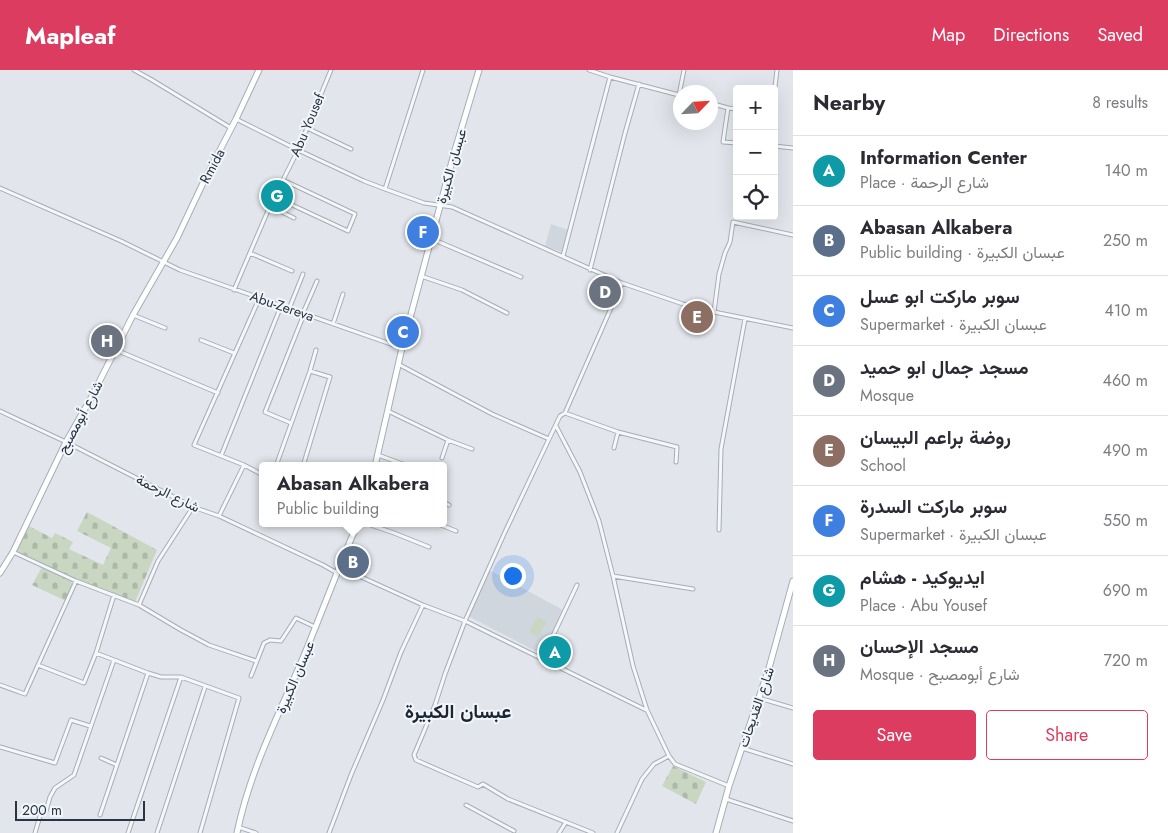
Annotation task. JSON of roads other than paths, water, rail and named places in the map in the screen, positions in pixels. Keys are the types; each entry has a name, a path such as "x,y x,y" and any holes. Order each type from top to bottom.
{"street":[{"path":"134,70 232,128"},
{"name":"Rmida","path":"163,262 177,238 259,70"},
{"name":"Abu Yousef","path":"234,290 270,206 298,150 331,70"},
{"path":"385,190 423,70"},
{"name":"عبسان الكبيرة","path":"376,462 402,348 455,150 479,70"},
{"path":"590,70 673,93"},
{"path":"682,85 684,70"},
{"path":"776,85 778,70"},
{"path":"563,256 610,77"},
{"path":"590,270 639,84"},
{"path":"718,105 733,109"},
{"path":"728,108 723,142 733,143"},
{"path":"236,119 385,190 424,204 452,207 622,283 683,304 793,328"},
{"path":"307,128 351,149"},
{"path":"778,146 793,148"},
{"path":"275,197 348,231 355,214 283,180"},
{"name":"Abu-Zereva","path":"0,188 121,241 180,270 402,348"},
{"path":"270,206 294,218"},
{"path":"714,312 719,274 730,242 733,222 793,235"},
{"path":"431,238 520,277"},
{"path":"250,253 292,271"},
{"name":"شارع أبومصبح","path":"0,573 13,552 66,442 163,262"},
{"path":"289,309 303,274"},
{"path":"421,276 462,290 507,313"},
{"path":"291,423 265,412 318,281"},
{"path":"593,833 508,799 483,784 478,787 426,765 416,760 414,755 435,705 465,621 560,416 565,413 622,283"},
{"path":"333,324 343,294"},
{"path":"259,299 194,445 259,473"},
{"path":"221,456 281,306"},
{"path":"133,315 166,328"},
{"path":"719,530 721,449 745,319"},
{"path":"201,340 234,353"},
{"path":"116,350 218,393"},
{"path":"277,462 316,350"},
{"path":"398,364 492,414 549,439"},
{"path":"304,462 330,377 310,371"},
{"path":"388,410 448,440 472,449"},
{"name":"شارع الرحمة","path":"0,411 66,442 192,507 219,516 323,565 465,621 647,710"},
{"path":"565,413 618,432 677,447 676,462"},
{"path":"556,426 580,472 589,494 613,576 633,666 647,710 669,756 676,764 729,786"},
{"path":"614,448 618,432"},
{"path":"442,458 448,440"},
{"path":"378,454 398,462"},
{"path":"219,516 244,465"},
{"path":"139,605 158,561 192,507"},
{"name":"عبسان الكبيرة","path":"237,830 254,773 356,527"},
{"path":"377,527 429,547"},
{"path":"445,527 456,532"},
{"path":"13,552 76,581 139,605 209,645 256,661"},
{"path":"613,576 693,589"},
{"name":"شارع القديحات","path":"716,833 729,786 771,663 793,580"},
{"path":"0,685 25,694 76,581"},
{"path":"542,658 577,585"},
{"path":"38,665 84,683 96,653 114,595"},
{"path":"329,833 401,652 423,605"},
{"path":"251,676 264,643 270,640 281,641 296,618 316,627"},
{"path":"96,653 148,673 161,677 181,677 239,698 200,833"},
{"path":"35,833 40,816 46,811 55,788 74,775 114,660"},
{"path":"100,815 148,673"},
{"path":"128,833 181,677"},
{"path":"157,833 205,687"},
{"path":"759,698 793,708"},
{"path":"0,747 55,763 71,720 90,726"},
{"path":"742,748 793,764"},
{"path":"617,833 642,779 654,764 669,756"},
{"path":"100,758 117,765"},
{"path":"725,799 793,821"},
{"path":"466,805 514,831"},
{"path":"558,833 566,822"},
{"path":"237,830 256,833"}],"place":[{"name":"ايديوكيد - هشام","path":"277,196"},
{"name":"سوبر ماركت السدرة","path":"423,232"},
{"name":"مسجد جمال ابو حميد","path":"605,292"},
{"name":"روضة براعم البيسان","path":"697,317"},
{"name":"سوبر ماركت ابو عسل","path":"403,332"},
{"name":"مسجد الإحسان","path":"107,341"},
{"name":"Abasan Alkabera","path":"353,562"},
{"name":"Information Center","path":"555,652"}],"district":[{"name":"عبسان الكبيرة","path":"458,711"}]}
